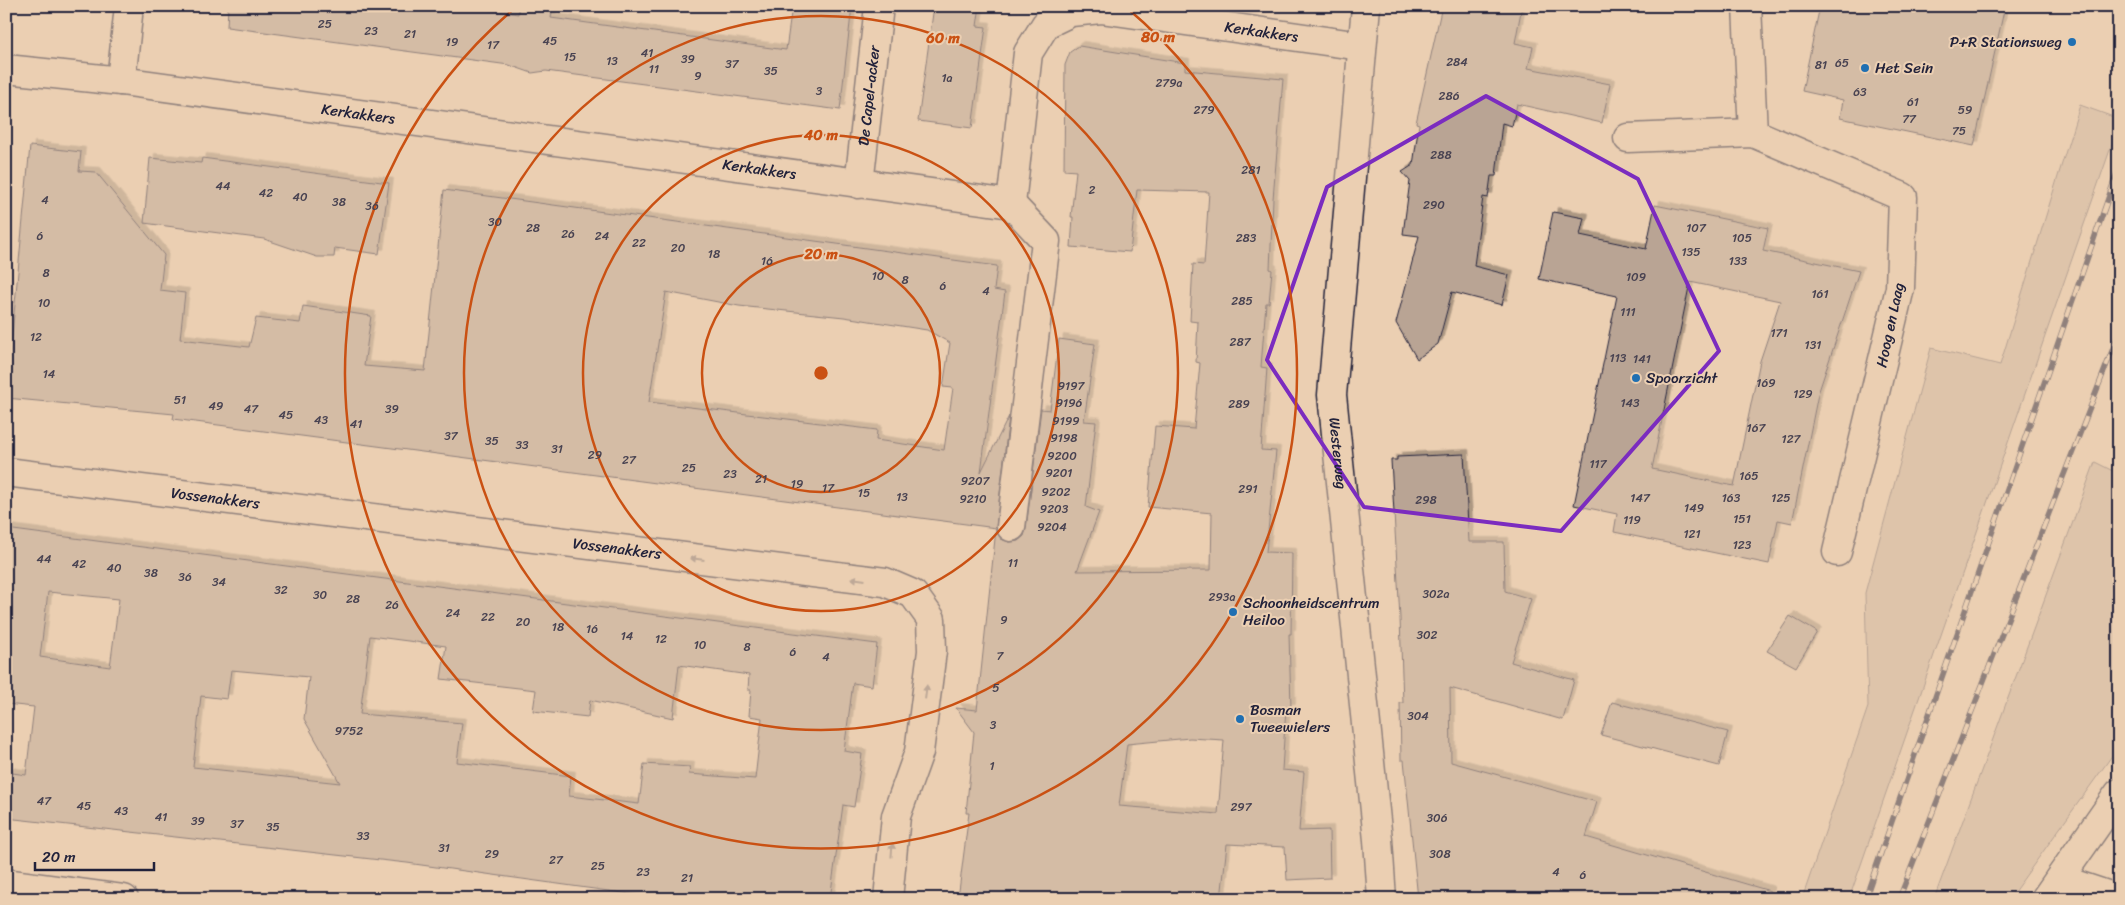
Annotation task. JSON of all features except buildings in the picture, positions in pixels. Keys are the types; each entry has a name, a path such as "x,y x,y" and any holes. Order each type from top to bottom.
{"street":[{"path":"121,81 129,6"},
{"name":"De Capel-acker","path":"859,184 879,6"},
{"name":"Westerweg","path":"1366,6 1332,395 1378,840 1382,899"},
{"path":"1747,6 1753,133"},
{"name":"Kerkakkers","path":"6,69 121,81 1011,204 1028,53 1046,24 1071,12 1101,9 1361,46"},
{"name":"Hoog en Laag","path":"1628,138 1753,133 1903,197 1900,288 1837,552"},
{"path":"1011,204 1046,241 1011,527"},
{"name":"Vossenakkers","path":"6,472 886,582 913,594 931,619 932,651 919,752 896,816 888,899"},
{"path":"2119,793 2052,889 2119,899"},
{"path":"6,883 124,899"}],"highlighted area":[{"path":"1486,96 1638,179 1719,351 1561,531 1364,507 1267,360 1327,187"}],"shaded area":[{"path":"2080,105 2119,119 2119,124 1849,899 1802,899 1868,707 1865,593 1931,348 2000,365"},
{"path":"2095,462 2119,474 2119,746 2009,899 1934,899"}],"railway":[{"path":"1865,899 2119,167"},
{"path":"1899,899 2119,333"}],"place":[{"name":"P+R Stationsweg","path":"2072,42"},
{"name":"Het Sein","path":"1865,68"},
{"name":"Spoorzicht","path":"1636,378"},
{"name":"Schoonheidscentrum Heiloo","path":"1233,612"},
{"name":"Bosman Tweewielers","path":"1240,719"}]}
